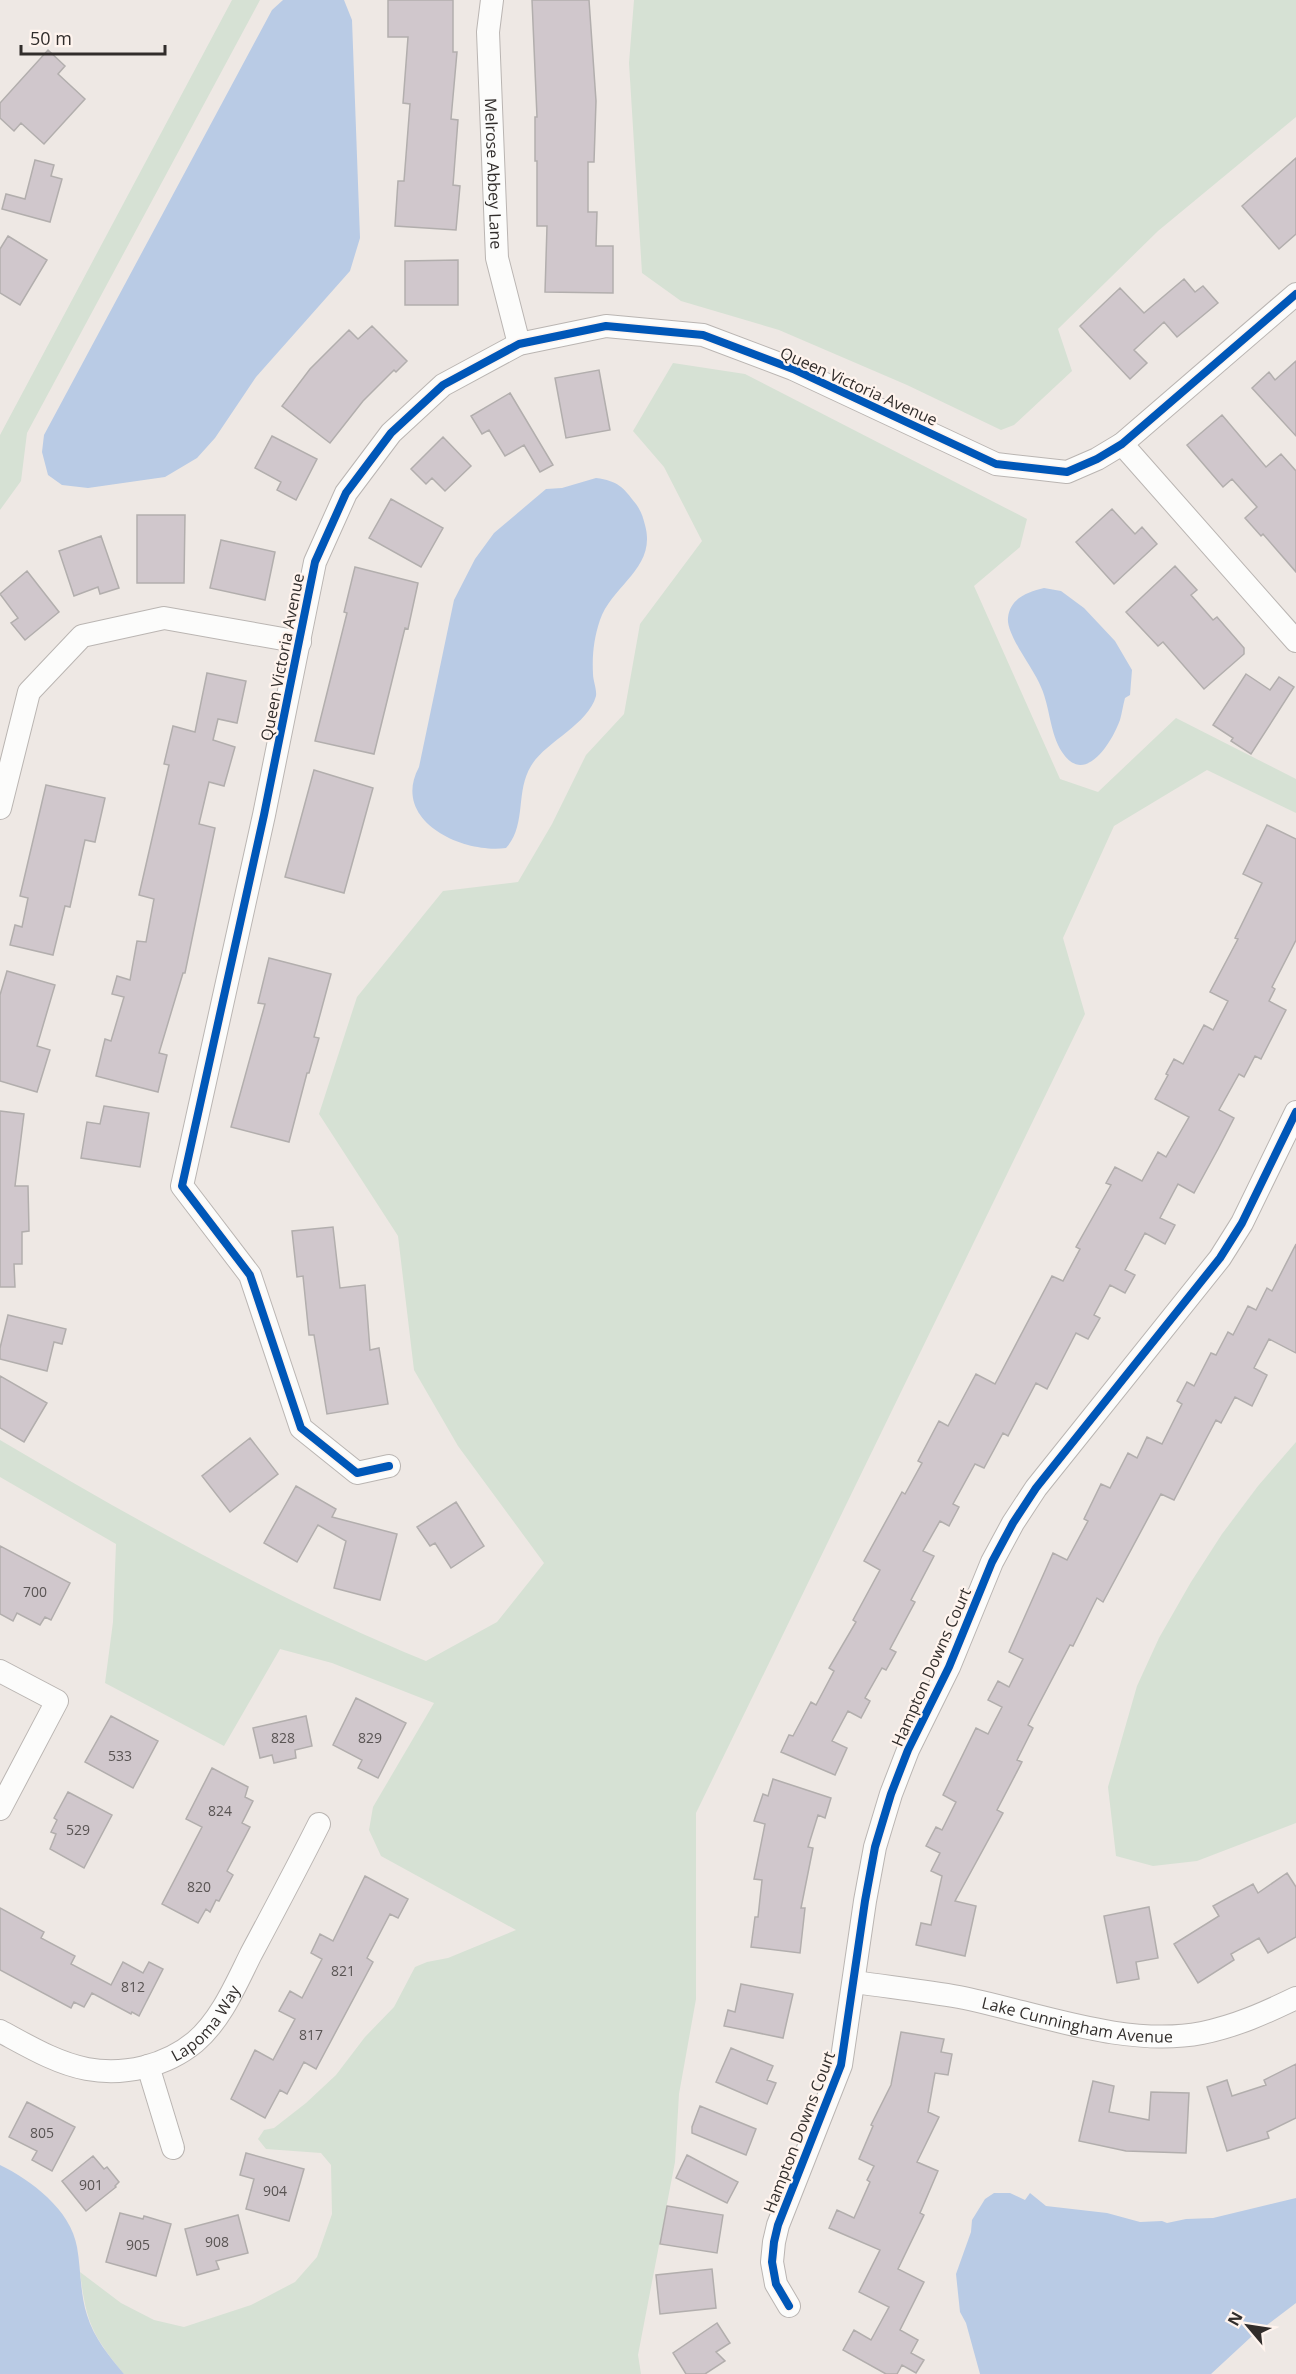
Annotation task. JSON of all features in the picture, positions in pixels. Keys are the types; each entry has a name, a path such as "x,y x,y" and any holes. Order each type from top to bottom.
{"street":[{"name":"Melrose Abbey Lane","path":"492,0 488,32 497,258 519,344"},
{"name":"Queen Victoria Avenue","path":"389,1466 357,1473 301,1428 250,1275 182,1186 264,815 315,562 346,493 391,433 443,385 519,344 606,326 703,336 793,369 996,464 1067,472 1097,459 1122,444 1296,294"},
{"path":"1122,444 1296,640"},
{"path":"0,808 29,692 82,636 164,618 300,642"},
{"name":"Hampton Downs Court","path":"789,2306 776,2284 772,2262 774,2242 778,2224 841,2065 875,1847 891,1794 908,1750 949,1667 992,1562 1013,1523 1036,1488 1220,1258 1242,1223 1296,1112"},
{"path":"0,1671 57,1701 0,1809"},
{"name":"Lapoma Way","path":"0,2031 66,2064 89,2070 114,2072 148,2066 174,2056 196,2041 226,2002 320,1824"},
{"name":"Lake Cunningham Avenue","path":"855,1982 958,1997 1120,2034 1160,2037 1200,2033 1234,2025 1263,2015 1296,1998"},
{"path":"148,2066 173,2148"}],"shaded area":[{"path":"232,0 260,0 27,433 21,481 0,510 0,435"},
{"path":"634,0 1296,0 1296,117 1158,231 1058,329 1072,371 1014,425 1001,430 907,385 779,330 681,301 642,273 629,63"},
{"path":"673,363 745,374 1027,519 1020,547 974,586 1060,779 1098,792 1176,718 1296,779 1296,813 1207,770 1114,826 1063,938 1085,1014 696,1813 696,1999 679,2094 675,2162 638,2355 641,2374 124,2374 104,2349 92,2327 85,2304 80,2272 121,2303 154,2320 184,2327 251,2305 295,2282 317,2257 332,2214 331,2165 321,2153 266,2149 258,2139 264,2130 274,2128 336,2075 365,2037 394,2007 415,1967 448,1958 516,1930 381,1856 369,1830 373,1807 434,1703 332,1663 280,1649 224,1746 105,1683 113,1622 116,1544 0,1477 0,1440 262,1586 426,1661 497,1622 544,1563 458,1446 414,1370 398,1236 319,1114 357,997 443,891 518,882 552,824 586,755 624,714 640,624 702,541 664,467 633,431"},
{"path":"1296,1442 1296,1823 1197,1861 1153,1866 1116,1856 1108,1787 1137,1686 1159,1638 1222,1534 1258,1486"}],"water":[{"path":"283,0 344,0 352,20 360,238 350,271 256,377 215,438 197,458 165,477 88,488 62,485 48,475 42,452 44,435 272,10"},
{"path":"596,478 615,483 631,498 643,517 647,540 645,553 639,565 614,596 600,620 593,660 596,696 576,725 537,757 531,766 523,787 517,829 506,848 470,845 452,839 436,830 422,818 414,803 413,786 454,600 475,559 494,533 546,489 562,488"},
{"path":"1044,588 1061,591 1084,608 1115,641 1132,670 1130,695 1125,698 1120,720 1111,739 1097,757 1080,765 1071,762 1058,745 1041,687 1016,643 1009,625 1009,611 1012,605 1026,594"},
{"path":"0,2165 24,2179 48,2198 67,2221 77,2247 83,2299 90,2323 102,2346 124,2374 0,2374"},
{"path":"994,2193 1010,2193 1025,2200 1030,2193 1046,2206 1107,2213 1140,2222 1162,2221 1167,2223 1186,2219 1213,2218 1296,2198 1296,2303 1251,2337 1211,2374 980,2374 966,2323 960,2312 956,2274 971,2232 972,2220 985,2199"}],"building":[{"path":"388,0 453,0 453,52 457,52 451,119 458,120 453,185 460,186 456,230 395,226 398,181 404,181 410,104 403,103 408,37 388,37"},
{"path":"532,0 589,0 596,101 594,162 588,162 588,212 597,212 596,246 613,246 613,293 545,292 547,226 537,226 535,117 537,117"},
{"path":"48,50 65,66 58,74 85,99 44,144 21,123 14,131 0,118 0,103"},
{"path":"1296,158 1296,234 1279,249 1242,206"},
{"path":"35,160 54,165 51,176 62,179 50,222 2,209 6,194 25,199"},
{"path":"8,236 47,260 20,305 0,293 0,249"},
{"path":"458,260 458,305 405,305 405,261"},
{"path":"1184,279 1195,292 1203,286 1218,303 1177,337 1164,322 1134,350 1147,363 1130,379 1080,326 1120,288 1144,313"},
{"path":"372,326 407,361 396,372 394,370 363,401 330,443 282,406 310,369 349,330 358,339"},
{"path":"1296,361 1296,436 1252,388 1269,372 1275,380"},
{"path":"599,370 610,430 566,438 555,378"},
{"path":"510,393 553,465 540,472 524,445 505,456 489,430 482,434 471,416"},
{"path":"1222,415 1266,467 1281,454 1296,471 1296,572 1263,534 1261,536 1245,518 1257,507 1232,479 1223,487 1187,445"},
{"path":"272,436 317,459 296,500 277,490 281,482 255,468"},
{"path":"443,437 471,466 445,491 432,478 426,484 411,469"},
{"path":"391,499 443,528 421,567 369,538"},
{"path":"1112,509 1135,534 1142,527 1157,544 1114,584 1076,542"},
{"path":"137,515 185,515 184,583 137,583"},
{"path":"101,536 119,588 100,594 98,587 74,596 59,551"},
{"path":"221,540 275,552 265,600 210,588"},
{"path":"1175,566 1197,590 1191,595 1213,620 1217,617 1244,648 1244,654 1204,689 1163,642 1158,646 1126,612"},
{"path":"355,567 418,583 374,754 315,741 347,613 344,612"},
{"path":"27,571 59,612 25,640 11,623 18,618 0,594"},
{"path":"207,673 246,681 237,723 218,719 213,740 235,747 224,786 209,782 199,824 215,828 185,973 183,973 159,1053 167,1055 158,1092 96,1076 105,1039 111,1041 124,997 112,994 117,976 130,980 137,941 146,942 154,899 139,895 169,765 164,764 173,726 195,732"},
{"path":"1246,674 1270,690 1279,677 1294,687 1251,754 1213,725"},
{"path":"314,770 373,788 344,893 285,877"},
{"path":"46,785 105,798 95,842 85,840 70,907 65,906 53,955 10,945 15,925 22,927 28,898 20,896"},
{"path":"1267,825 1296,839 1296,940 1272,987 1275,989 1269,1001 1286,1010 1261,1059 1255,1056 1244,1077 1239,1074 1219,1110 1234,1118 1218,1149 1194,1193 1178,1184 1160,1218 1175,1225 1165,1244 1145,1233 1125,1270 1135,1275 1125,1293 1110,1285 1094,1315 1100,1318 1088,1339 1076,1333 1047,1389 1036,1383 1008,1436 1003,1433 984,1468 975,1464 953,1504 959,1507 949,1526 940,1521 923,1551 934,1556 911,1600 915,1602 890,1649 896,1652 886,1670 882,1668 865,1698 870,1701 861,1718 848,1711 832,1741 847,1748 835,1775 781,1752 789,1735 793,1736 811,1702 816,1705 834,1671 829,1668 856,1622 853,1620 880,1570 864,1561 902,1492 905,1494 922,1463 918,1461 939,1421 948,1426 976,1374 995,1384 1052,1276 1063,1281 1080,1249 1076,1247 1111,1185 1106,1183 1115,1167 1142,1181 1158,1152 1166,1157 1189,1117 1155,1099 1174,1059 1183,1064 1204,1025 1213,1030 1228,1001 1210,992 1238,939 1235,938 1262,883 1243,874"},
{"path":"269,958 331,974 314,1037 319,1038 309,1073 307,1073 289,1142 231,1127 265,1004 258,1003"},
{"path":"7,971 55,985 37,1046 50,1050 37,1092 0,1081 0,995"},
{"path":"104,1106 149,1113 140,1167 81,1158 87,1122 100,1124"},
{"path":"0,1111 24,1114 15,1186 28,1186 29,1231 22,1232 22,1264 14,1264 15,1287 0,1287"},
{"path":"333,1227 340,1288 365,1285 370,1350 379,1348 388,1404 327,1414 314,1335 309,1335 303,1276 297,1277 292,1231"},
{"path":"1296,1244 1296,1353 1269,1339 1254,1368 1267,1375 1252,1406 1235,1397 1221,1423 1216,1420 1174,1500 1161,1494 1103,1602 1097,1598 1073,1646 1070,1645 1028,1725 1033,1728 1017,1760 1022,1762 997,1810 1003,1813 955,1901 976,1906 965,1956 916,1945 921,1923 931,1925 942,1876 931,1871 940,1853 926,1846 936,1827 942,1830 956,1802 943,1795 976,1728 988,1734 1002,1707 988,1700 998,1681 1009,1687 1023,1659 1009,1652 1053,1553 1067,1560 1088,1521 1084,1519 1101,1484 1110,1488 1128,1453 1137,1458 1147,1437 1162,1444 1182,1404 1177,1401 1187,1382 1194,1386 1211,1353 1216,1355 1228,1332 1233,1335 1248,1306 1256,1310 1267,1288 1272,1291"},
{"path":"8,1315 66,1329 62,1344 54,1342 47,1371 0,1359 0,1348"},
{"path":"0,1376 47,1403 24,1442 0,1428"},
{"path":"250,1438 278,1474 230,1512 202,1476"},
{"path":"296,1486 336,1509 332,1517 397,1534 380,1600 334,1588 346,1541 318,1525 297,1562 264,1543"},
{"path":"456,1502 484,1546 451,1568 435,1543 430,1546 417,1527"},
{"path":"0,1546 70,1583 51,1620 45,1617 40,1625 17,1613 13,1621 0,1614"},
{"path":"356,1698 406,1723 378,1778 358,1768 362,1760 333,1745"},
{"path":"111,1716 158,1741 133,1788 85,1762"},
{"path":"306,1716 312,1746 295,1750 296,1758 274,1763 272,1755 260,1758 253,1728"},
{"path":"212,1768 248,1787 245,1797 253,1801 242,1823 250,1827 227,1871 233,1875 219,1901 216,1900 210,1912 206,1909 198,1923 162,1904 202,1827 186,1819"},
{"path":"773,1779 831,1798 825,1818 818,1815 808,1847 813,1848 801,1908 805,1908 800,1953 751,1947 755,1917 758,1917 762,1880 754,1879 765,1824 754,1821 763,1794 768,1796"},
{"path":"68,1792 112,1815 84,1868 50,1849 56,1834 51,1832 57,1820 54,1818"},
{"path":"1287,1873 1296,1887 1296,1937 1268,1953 1259,1938 1231,1954 1234,1960 1198,1983 1174,1944 1219,1916 1213,1906 1253,1884 1258,1893"},
{"path":"365,1876 408,1899 398,1918 390,1914 367,1958 373,1962 316,2069 304,2062 287,2094 280,2090 265,2118 231,2099 255,2050 273,2060 295,2019 279,2011 290,1991 302,1998 322,1959 311,1953 320,1934 333,1941"},
{"path":"1149,1907 1158,1958 1136,1962 1139,1979 1117,1983 1104,1916"},
{"path":"0,1908 44,1932 41,1938 75,1956 71,1964 111,1985 123,1962 143,1973 149,1962 163,1969 139,2016 92,1993 84,2007 74,2002 71,2008 0,1970"},
{"path":"741,1984 793,1994 783,2038 724,2026 728,2010 735,2012"},
{"path":"901,2032 944,2039 941,2052 952,2054 948,2075 935,2073 928,2112 939,2117 917,2162 938,2171 920,2213 924,2215 898,2269 924,2282 900,2330 918,2340 911,2353 924,2360 916,2373 902,2365 897,2374 886,2374 843,2350 854,2330 871,2340 889,2307 859,2292 880,2250 829,2228 837,2210 854,2218 870,2182 867,2180 874,2166 859,2159 873,2126 871,2125 891,2085"},
{"path":"731,2048 773,2066 767,2080 776,2083 767,2104 716,2082"},
{"path":"1296,2064 1296,2118 1267,2132 1269,2138 1227,2151 1207,2087 1227,2080 1232,2096 1266,2085 1264,2080"},
{"path":"1093,2081 1114,2086 1109,2112 1149,2120 1151,2092 1189,2093 1186,2153 1126,2151 1079,2141"},
{"path":"27,2102 75,2127 52,2171 32,2160 37,2151 9,2137"},
{"path":"700,2106 756,2129 746,2155 692,2133"},
{"path":"246,2153 304,2169 289,2221 246,2209 254,2179 240,2175"},
{"path":"687,2155 738,2182 727,2203 676,2178"},
{"path":"93,2156 104,2169 107,2167 119,2182 86,2211 62,2181"},
{"path":"667,2206 723,2215 717,2253 660,2244"},
{"path":"120,2213 143,2219 144,2216 171,2224 156,2276 106,2262"},
{"path":"238,2215 248,2253 216,2261 219,2269 197,2275 185,2229"},
{"path":"712,2269 716,2308 660,2314 656,2275"},
{"path":"717,2323 730,2343 716,2352 725,2361 705,2374 686,2374 673,2353"}],"cycle path":[{"path":"389,1466 357,1473 301,1428 250,1275 182,1186 264,815 315,562 346,493 391,433 443,385 519,344 606,326 703,335 793,369 996,464 1067,472 1097,459 1122,444 1296,294"},
{"path":"789,2306 776,2284 772,2262 774,2242 778,2225 841,2065 875,1847 891,1794 908,1750 949,1667 992,1562 1013,1523 1036,1488 1220,1258 1242,1223 1296,1112"}]}
